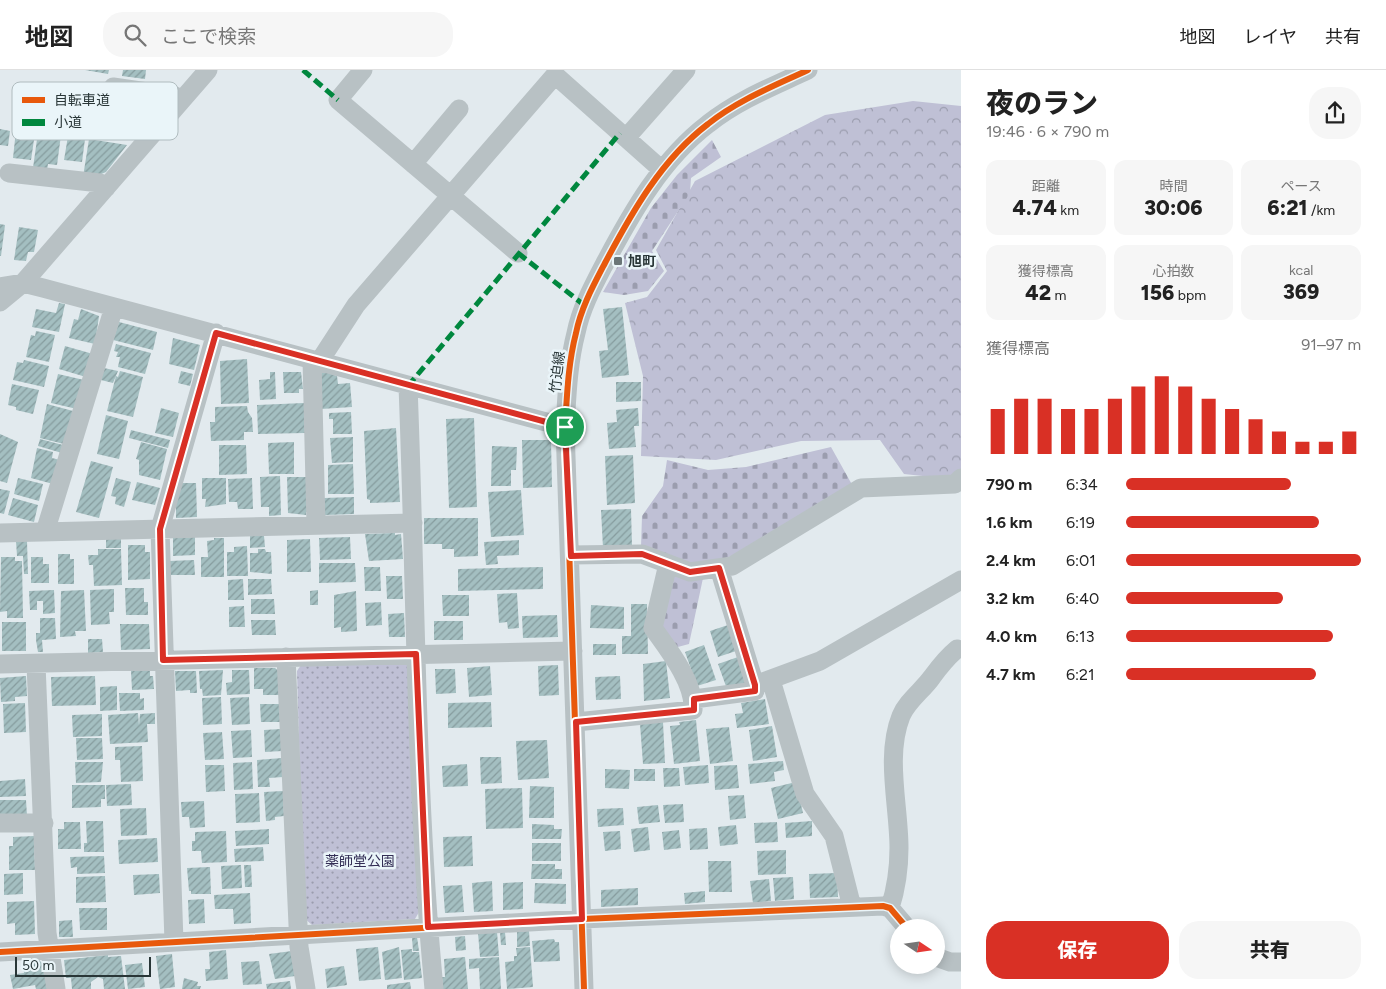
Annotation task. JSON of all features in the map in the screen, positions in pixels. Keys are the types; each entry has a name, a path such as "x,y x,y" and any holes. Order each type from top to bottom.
{"street":[{"path":"178,105 208,70"},
{"path":"363,70 338,100 518,253"},
{"path":"626,138 686,70"},
{"name":"竹迫線","path":"584,989 571,556 565,427 568,378 582,311 624,229 662,170 708,124 741,102 808,70"},
{"path":"316,525 316,361 356,306 555,75 662,170"},
{"path":"178,98 182,100"},
{"path":"414,164 459,109"},
{"path":"0,302 23,284 147,140"},
{"path":"9,173 100,183 106,188"},
{"path":"0,286 23,284 216,333 565,427"},
{"path":"45,532 114,307"},
{"path":"174,942 160,529 216,333"},
{"path":"408,386 416,654 428,927 434,989"},
{"path":"571,556 642,554 690,572 732,566 861,488 955,484 961,478"},
{"path":"0,533 413,523"},
{"path":"576,722 694,710 694,699 674,657 653,628 668,564"},
{"path":"719,568 805,794 834,836 852,907"},
{"path":"694,699 755,691 763,682 820,661 961,580"},
{"path":"890,908 895,890 899,848 894,785 894,749 901,716 933,677 941,662 957,649"},
{"path":"0,664 573,651"},
{"path":"286,657 299,935 306,989"},
{"path":"36,664 49,949 56,989"},
{"path":"0,823 44,823"},
{"path":"0,952 428,927 852,907 883,906 890,908 899,919"},
{"path":"945,959 961,962"}],"green space":[{"path":"913,101 961,106 961,469 951,479 904,474 880,440 801,441 716,460 641,456 643,376 625,303 647,297 667,271 656,250 695,181 825,115"},
{"path":"712,140 721,157 691,178 690,193 652,251 664,271 648,291 624,295 603,292 651,208 677,175"},
{"path":"831,447 855,490 732,556 706,564 689,644 674,648 658,627 671,559 641,547 642,516 663,486 667,460 708,470 746,467"},
{"name":"薬師堂公園","path":"406,663 411,667 419,912 415,919 312,925 304,918 297,671 301,665"}],"building":[{"path":"85,70 109,70 108,74"},
{"path":"123,70 146,70 145,79 122,76"},
{"path":"0,129 10,131 8,146 0,145"},
{"path":"15,140 34,140 31,160 13,158"},
{"path":"37,140 60,140 57,165 48,164 47,170 33,168"},
{"path":"67,140 85,140 82,162 64,160"},
{"path":"89,140 127,145 106,172 92,178 83,177"},
{"path":"0,224 5,225 1,256 0,256"},
{"path":"19,227 38,230 34,252 28,252 26,261 14,260"},
{"path":"59,303 65,304 59,332 32,327 36,309 56,313"},
{"path":"622,307 629,375 602,378 599,351 608,350 603,309"},
{"path":"81,309 99,316 95,344 69,338 74,319 78,320"},
{"path":"119,322 157,332 153,350 113,340"},
{"path":"36,331 55,335 49,362 26,357 31,335 35,336"},
{"path":"173,338 200,345 194,370 169,364"},
{"path":"116,344 151,353 145,374 118,367 120,357 116,357 118,352 114,351"},
{"path":"65,346 93,354 86,377 59,369"},
{"path":"247,359 249,403 221,404 220,361"},
{"path":"24,360 49,366 44,387 13,380 17,362 23,363"},
{"path":"104,368 118,371 113,383 101,380"},
{"path":"120,371 143,377 133,417 107,411 116,376 118,377"},
{"path":"181,371 193,374 190,386 178,383"},
{"path":"323,371 337,376 338,384 350,383 352,407 321,409 322,383 319,383 318,378"},
{"path":"270,372 275,372 276,399 260,400 259,380 270,379"},
{"path":"283,372 301,372 303,389 299,389 299,393 284,393"},
{"path":"58,374 84,380 77,409 51,403"},
{"path":"616,382 641,382 641,401 616,402"},
{"path":"12,384 39,390 33,414 16,410 16,407 8,405"},
{"path":"304,403 305,433 258,434 257,405"},
{"path":"47,404 73,411 64,444 40,438"},
{"path":"247,406 252,418 253,432 244,432 244,440 211,441 210,422 215,422 215,407"},
{"path":"161,408 179,413 173,437 155,433"},
{"path":"638,408 639,426 634,426 636,447 609,449 607,423 617,422 616,410"},
{"path":"351,412 352,434 333,434 333,419 329,419 329,413"},
{"path":"106,415 128,421 119,459 97,454"},
{"path":"474,418 477,507 449,508 446,419"},
{"path":"396,428 400,502 370,503 370,500 367,499 364,431"},
{"path":"131,430 170,440 168,448 129,438"},
{"path":"0,434 18,442 7,483 0,481"},
{"path":"353,437 353,462 332,463 330,438"},
{"path":"40,439 63,445 62,453 38,446"},
{"path":"522,440 551,440 552,487 523,488"},
{"path":"141,442 167,449 160,480 139,475 139,460 136,459"},
{"path":"294,442 294,474 269,474 268,443"},
{"path":"219,445 246,445 247,474 219,475"},
{"path":"492,446 517,447 516,470 511,470 511,486 491,486"},
{"path":"37,448 53,452 52,458 60,460 53,484 31,478"},
{"path":"633,455 635,503 607,505 605,456"},
{"path":"91,461 113,467 99,518 76,512"},
{"path":"353,464 354,494 328,494 328,465"},
{"path":"280,476 281,515 269,516 269,507 261,507 260,477"},
{"path":"287,477 306,477 310,512 306,512 306,515 288,513"},
{"path":"18,478 43,484 39,501 14,494"},
{"path":"116,478 131,482 124,507 115,504 116,497 111,496"},
{"path":"202,478 226,478 226,504 205,507 206,499 202,499"},
{"path":"252,478 253,509 238,509 237,502 229,502 228,479"},
{"path":"137,482 160,488 155,505 132,500"},
{"path":"178,483 196,483 197,517 176,518"},
{"path":"0,489 10,491 4,514 0,513"},
{"path":"521,490 524,535 491,537 488,492"},
{"path":"354,497 354,514 325,515 324,498"},
{"path":"13,498 38,505 34,522 8,515"},
{"path":"631,509 632,546 603,548 601,510"},
{"path":"424,518 478,518 478,556 454,557 454,549 442,549 442,544 424,544"},
{"path":"395,533 395,535 401,534 403,559 369,561 365,534"},
{"path":"250,536 264,536 265,547 250,548"},
{"path":"195,537 195,555 173,556 173,538"},
{"path":"350,537 351,559 320,560 319,538"},
{"path":"214,538 224,538 224,577 201,577 201,557 208,557 207,541 214,540"},
{"path":"106,539 121,539 121,548 106,548"},
{"path":"310,539 311,572 287,572 287,540"},
{"path":"519,540 519,555 497,556 498,564 486,565 484,542"},
{"path":"16,541 27,541 28,574 24,574 23,556 17,556"},
{"path":"128,545 145,545 145,552 150,552 150,579 128,580"},
{"path":"247,546 248,576 227,576 227,552 234,552 234,547"},
{"path":"98,549 121,549 122,585 94,586 93,565 89,565 88,555 98,555"},
{"path":"258,549 265,549 266,552 271,552 272,574 250,572 250,553 258,553"},
{"path":"58,554 70,554 70,559 74,559 74,584 58,584"},
{"path":"1,557 15,557 15,561 22,561 23,618 7,618 7,611 0,612"},
{"path":"31,557 43,557 43,564 49,564 49,583 31,583"},
{"path":"194,560 195,575 169,575 169,561"},
{"path":"319,563 355,563 356,582 319,583"},
{"path":"364,567 380,567 381,591 365,591"},
{"path":"543,567 543,589 458,591 458,569"},
{"path":"386,576 402,576 403,599 387,599"},
{"path":"243,579 244,600 228,600 228,580"},
{"path":"248,579 271,579 272,594 248,595"},
{"path":"125,588 144,588 144,602 148,602 148,615 126,615"},
{"path":"114,589 114,612 109,612 110,624 91,625 90,590"},
{"path":"54,590 55,613 43,614 43,601 37,601 37,610 30,610 29,591"},
{"path":"84,590 86,631 75,631 76,636 60,637 61,591"},
{"path":"318,590 318,605 310,605 310,591"},
{"path":"356,591 357,631 341,632 341,627 334,628 334,595"},
{"path":"517,593 519,628 508,629 507,622 499,623 497,594"},
{"path":"442,595 469,595 469,616 443,616"},
{"path":"251,599 274,599 275,614 251,614"},
{"path":"381,602 382,625 366,626 365,603"},
{"path":"631,604 647,604 648,654 622,654 622,636 631,636"},
{"path":"591,605 624,607 624,629 590,628"},
{"path":"244,606 245,627 229,627 229,607"},
{"path":"404,613 405,637 389,637 388,614"},
{"path":"557,615 558,637 523,638 522,616"},
{"path":"40,618 55,618 56,639 42,640 43,652 38,652 36,640 36,633 40,633"},
{"path":"251,620 275,620 276,635 252,635"},
{"path":"434,621 463,621 463,640 434,640"},
{"path":"2,622 26,622 26,651 2,651"},
{"path":"120,624 149,624 150,649 121,650"},
{"path":"731,624 739,650 718,657 710,631"},
{"path":"88,639 102,639 103,652 88,653"},
{"path":"593,644 616,644 616,655 593,655"},
{"path":"704,645 716,680 697,686 685,652"},
{"path":"738,657 747,682 727,689 718,664"},
{"path":"666,661 670,698 644,701 643,664"},
{"path":"558,665 559,695 539,696 538,666"},
{"path":"490,666 492,695 469,697 467,668"},
{"path":"254,668 275,668 280,672 280,695 263,695 263,689 254,689"},
{"path":"435,669 455,669 456,693 436,694"},
{"path":"223,670 221,695 203,696 202,689 200,689 199,671"},
{"path":"232,670 249,670 250,694 227,695 226,683 232,682"},
{"path":"131,671 150,671 150,676 153,676 154,689 132,690"},
{"path":"175,671 196,671 197,693 190,693 190,690 176,691"},
{"path":"26,676 27,696 15,697 15,701 1,702 0,678"},
{"path":"95,676 96,705 52,706 51,677"},
{"path":"620,676 621,699 596,700 595,677"},
{"path":"117,686 117,710 100,711 100,687"},
{"path":"119,693 140,693 140,699 144,698 144,710 120,711"},
{"path":"221,697 222,724 203,725 202,698"},
{"path":"249,697 250,724 232,725 230,698"},
{"path":"765,699 769,724 737,728 735,714 743,713 741,703"},
{"path":"491,702 492,727 448,728 448,703"},
{"path":"25,703 26,732 4,733 3,704"},
{"path":"260,704 280,704 281,722 261,722"},
{"path":"138,713 139,725 140,714 155,713 155,724 147,724 148,742 110,744 108,715"},
{"path":"102,714 102,736 73,737 72,715"},
{"path":"696,720 700,761 674,764 670,726 680,725 679,722"},
{"path":"663,722 665,763 643,764 640,724"},
{"path":"772,726 777,757 753,761 749,730"},
{"path":"729,727 733,761 710,764 706,729"},
{"path":"281,729 282,751 265,752 264,730"},
{"path":"251,730 252,757 233,758 231,731"},
{"path":"222,732 224,759 205,760 203,733"},
{"path":"76,738 102,738 103,759 77,760"},
{"path":"547,740 549,778 518,780 516,741"},
{"path":"142,746 143,781 121,782 120,760 115,760 115,747"},
{"path":"480,757 501,757 502,783 481,784"},
{"path":"282,758 283,777 269,778 270,787 258,787 257,760"},
{"path":"783,761 784,770 774,772 775,781 750,784 748,764"},
{"path":"75,762 103,762 101,782 76,783"},
{"path":"252,762 253,789 234,790 233,763"},
{"path":"467,764 468,786 443,787 442,766"},
{"path":"205,765 224,765 225,791 206,792"},
{"path":"708,765 709,783 685,785 683,767"},
{"path":"737,765 739,788 715,790 714,766"},
{"path":"663,768 679,768 680,786 664,787"},
{"path":"605,769 630,770 629,789 605,788"},
{"path":"634,769 655,769 655,781 634,781"},
{"path":"25,779 26,796 0,797 0,781"},
{"path":"796,782 803,813 778,819 771,788"},
{"path":"131,784 132,805 107,806 106,785"},
{"path":"72,785 105,785 105,799 101,799 101,807 72,808"},
{"path":"530,786 554,787 554,818 529,818"},
{"path":"522,788 523,828 486,829 485,789"},
{"path":"283,791 284,816 266,821 264,792"},
{"path":"259,793 260,822 236,823 235,794"},
{"path":"744,795 746,818 730,820 728,796"},
{"path":"0,800 26,800 27,816 0,817"},
{"path":"204,801 205,827 190,828 189,817 182,817 181,802"},
{"path":"683,804 684,822 665,823 663,805"},
{"path":"658,805 660,822 639,824 637,807"},
{"path":"146,808 147,835 121,836 120,809"},
{"path":"623,808 624,825 598,827 597,809"},
{"path":"86,821 103,821 104,852 84,852 84,843 87,843"},
{"path":"812,821 812,836 786,838 785,823"},
{"path":"64,822 80,822 81,849 58,849 58,829 64,829"},
{"path":"777,822 778,842 755,843 754,823"},
{"path":"532,824 554,825 554,829 562,829 561,839 532,839"},
{"path":"736,825 738,844 720,846 718,827"},
{"path":"648,827 650,850 634,852 631,829"},
{"path":"707,828 708,849 690,850 689,829"},
{"path":"269,829 269,844 236,846 235,831"},
{"path":"679,830 681,848 664,850 662,832"},
{"path":"226,831 227,862 202,863 201,851 192,851 192,841 195,841 195,832"},
{"path":"620,831 621,849 605,851 603,832"},
{"path":"34,836 35,870 9,870 9,846 13,846 13,837"},
{"path":"472,836 473,866 444,867 443,837"},
{"path":"157,838 158,862 119,864 118,840"},
{"path":"532,843 561,843 561,861 532,861"},
{"path":"263,847 264,861 235,862 234,849"},
{"path":"786,850 786,874 758,875 757,851"},
{"path":"104,856 105,873 77,874 77,867 71,868 70,857"},
{"path":"708,861 731,861 732,892 709,892"},
{"path":"532,864 555,864 555,869 562,869 562,879 531,879"},
{"path":"241,865 242,888 222,889 221,866"},
{"path":"244,865 251,865 252,887 245,887"},
{"path":"210,867 211,894 191,894 191,891 189,891 187,868"},
{"path":"23,873 23,894 4,895 4,874"},
{"path":"837,873 838,897 810,898 809,874"},
{"path":"159,874 160,893 134,895 133,875"},
{"path":"105,876 106,902 76,903 76,877"},
{"path":"793,877 794,899 775,901 773,878"},
{"path":"769,879 771,901 753,903 750,881"},
{"path":"492,881 493,911 474,912 472,883"},
{"path":"523,882 523,909 503,910 503,883"},
{"path":"535,883 566,884 566,904 534,903"},
{"path":"462,885 464,912 445,913 443,886"},
{"path":"638,888 638,905 601,907 601,890"},
{"path":"705,891 705,902 685,904 684,893"},
{"path":"250,893 251,923 234,924 233,909 215,909 214,895"},
{"path":"204,899 205,923 189,924 188,900"},
{"path":"34,901 35,934 15,935 15,923 7,924 7,902"},
{"path":"79,908 107,908 107,930 80,930"},
{"path":"72,920 73,937 59,937 59,921"},
{"path":"529,931 530,946 517,947 517,932"},
{"path":"497,932 499,956 480,957 478,933"},
{"path":"500,932 505,932 506,945 501,945"},
{"path":"465,936 466,950 456,951 455,937"},
{"path":"417,937 419,951 413,951 412,938"},
{"path":"554,939 555,942 559,942 560,961 534,962 532,941"},
{"path":"378,947 381,979 359,981 356,949"},
{"path":"399,947 402,978 385,980 382,952"},
{"path":"530,947 533,987 507,989 505,962 514,961 514,956 517,956 516,948"},
{"path":"412,949 412,952 419,952 422,978 404,980 401,950"},
{"path":"226,950 228,979 206,981 205,969 210,969 209,952"},
{"path":"292,951 295,976 275,979 269,954"},
{"path":"172,954 175,987 160,989 156,956"},
{"path":"108,955 108,957 121,956 125,989 104,989 103,979 98,977 91,982 91,989 72,989 71,978 66,978 64,960"},
{"path":"465,957 468,989 443,989 442,977 445,977 444,959"},
{"path":"499,957 501,989 480,989 479,968 469,969 469,959"},
{"path":"37,958 43,964 48,989 36,989 35,985 13,989 10,975 24,973 22,961"},
{"path":"259,961 262,984 243,985 241,962"},
{"path":"142,963 145,987 128,989 125,965"},
{"path":"344,966 347,985 327,988 325,969"},
{"path":"184,978 198,982 197,986 201,986 200,989 182,989"},
{"path":"290,981 291,989 267,989 266,984"},
{"path":"410,982 411,989 387,989 387,985"}],"marked path":[{"path":"303,70 338,100"},
{"path":"408,386 620,133"},
{"path":"518,253 584,305"}],"cycle path":[{"path":"584,989 565,427 567,391 573,345 578,324 592,289 626,225 649,188 676,153 691,138 720,115 756,94 808,70"},
{"path":"0,952 582,919 883,906 890,908 899,919"}],"place":[{"name":"旭町","path":"618,261"}],"route":[{"path":"216,333 492,409 565,427 571,556 642,554 690,572 719,568 755,685 755,691 694,699 694,710 576,722 582,919 428,927 416,654 163,660 160,529 164,514 216,333"}]}
